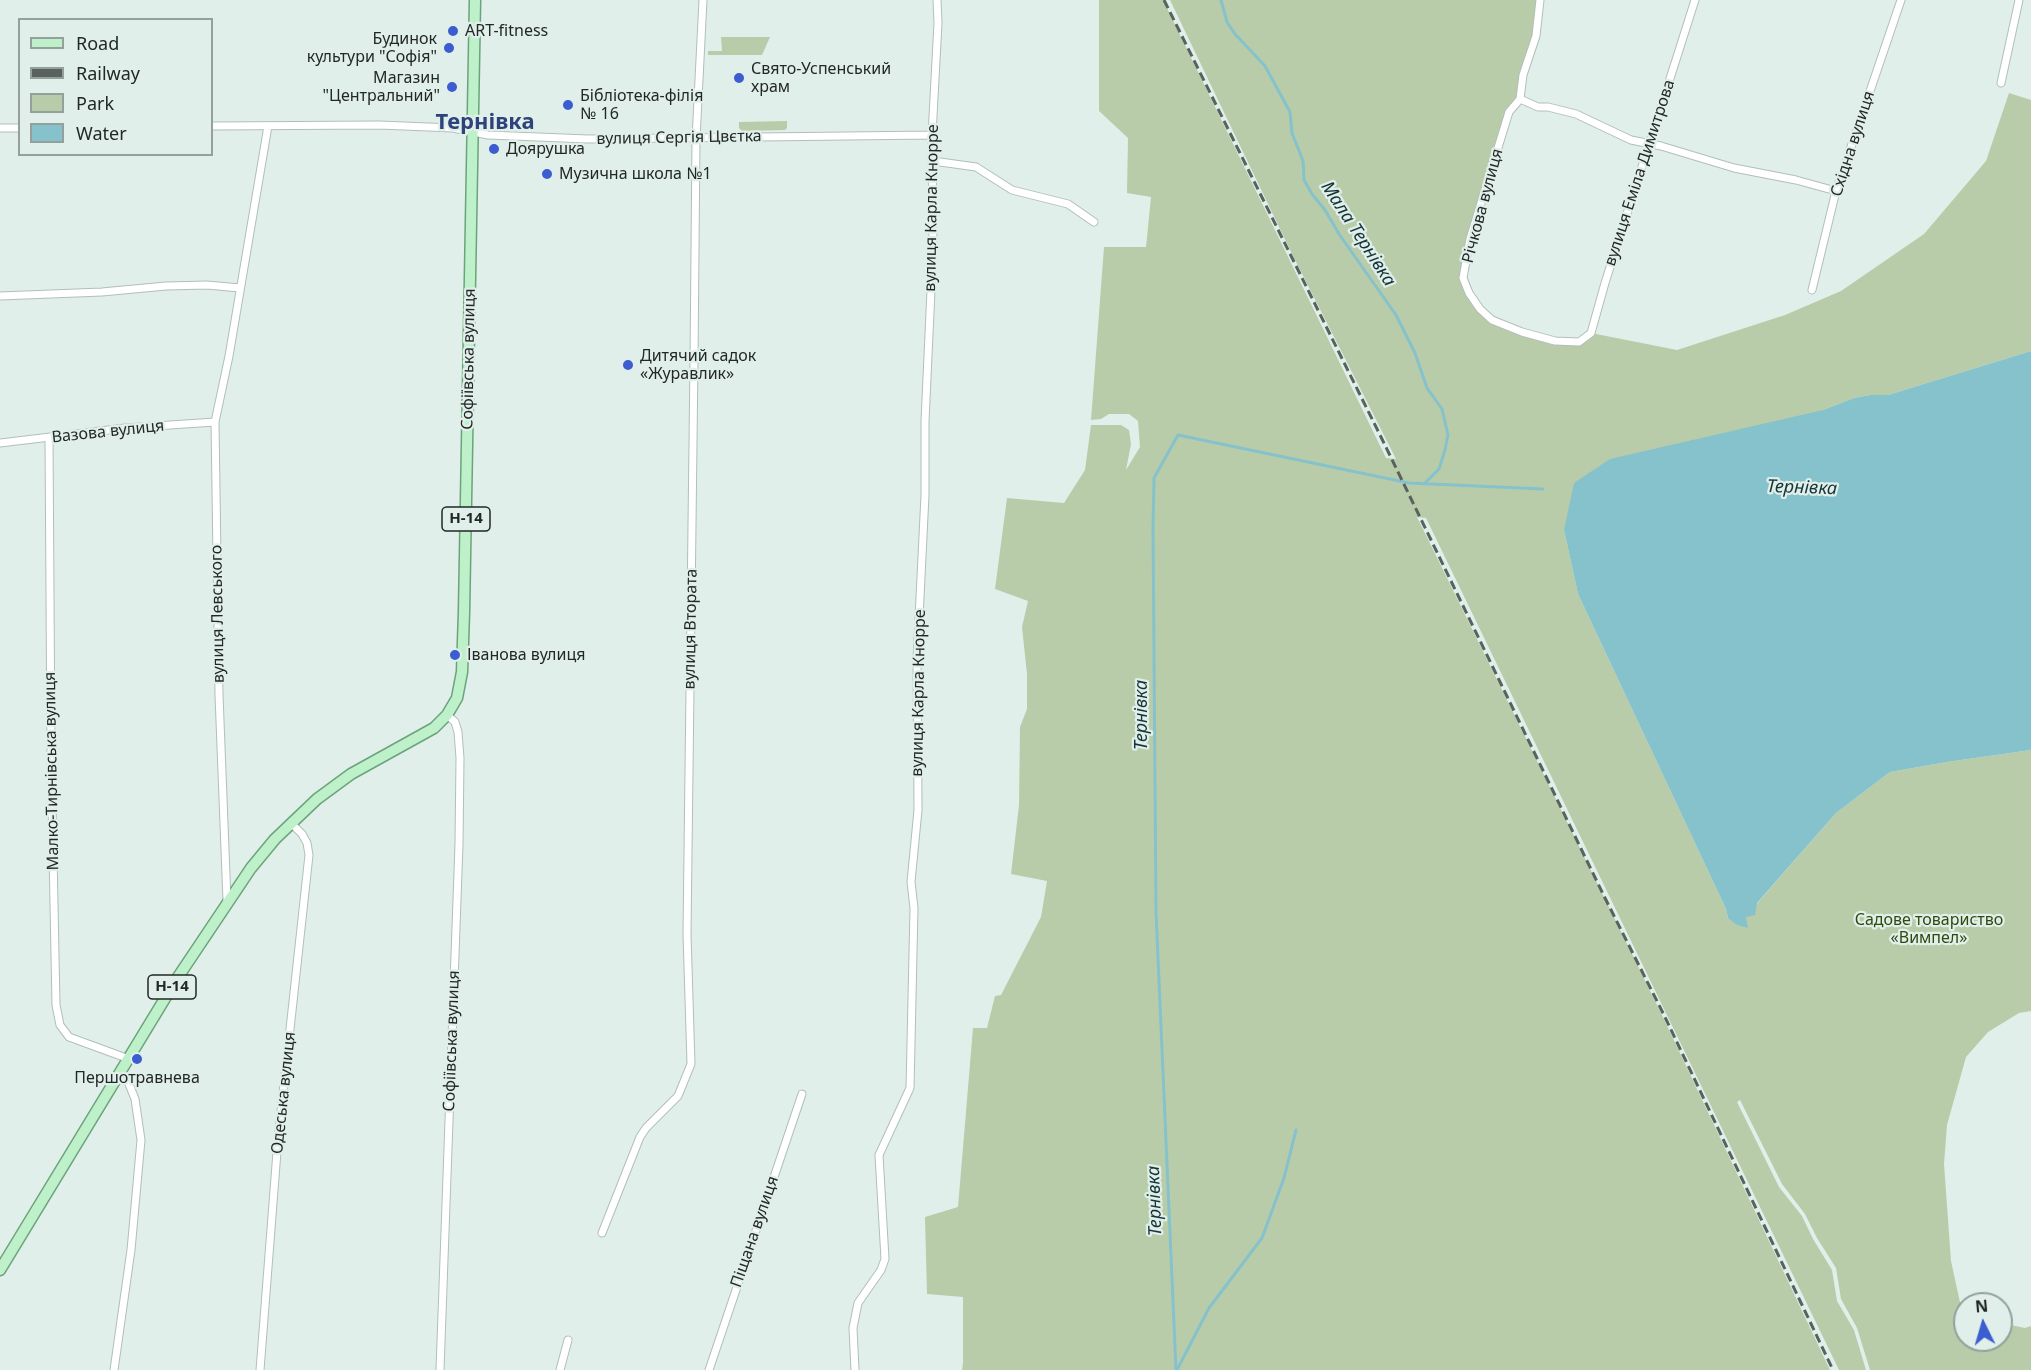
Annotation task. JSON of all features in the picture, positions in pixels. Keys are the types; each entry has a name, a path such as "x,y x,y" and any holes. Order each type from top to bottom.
{"main road":[{"name":"Софіївська вулиця","path":"227,901 251,868 291,823 339,782 441,723 457,698 460,687 465,612 475,0"},
{"name":"Н-14","path":"0,1270 123,1077 129,1059 227,901"}],"street":[{"name":"вулиця Втората","path":"602,1233 640,1137 678,1096 691,1064 687,934 696,139 703,0"},
{"name":"вулиця Карла Кнорре","path":"855,1370 853,1328 858,1303 881,1270 885,1259 879,1155 910,1088 914,908 911,882 918,810 917,659 933,247 933,135 937,0"},
{"name":"Річкова вулиця","path":"1540,0 1536,36 1523,75 1520,99 1509,112 1470,239 1463,278 1469,293 1480,309 1492,320 1522,332 1555,341 1579,342"},
{"name":"вулиця Еміла Димитрова","path":"1579,342 1591,333 1695,0"},
{"name":"Східна вулиця","path":"1812,290 1836,191 1901,0"},
{"path":"2001,83 2019,0"},
{"path":"1520,99 1538,107 1548,107 1576,114 1631,140 1734,168 1796,180 1836,191"},
{"name":"вулиця Сергія Цвєтка","path":"213,126 379,125 453,128 488,135 588,139 933,135"},
{"name":"вулиця Левського","path":"227,901 219,695 215,422 268,126"},
{"path":"0,128 18,128"},
{"path":"933,161 976,167 1012,190 1068,204 1094,222"},
{"path":"0,296 102,292 165,286 207,285 240,288"},
{"name":"Вазова вулиця","path":"0,443 125,428 215,422"},
{"name":"Малко-Тирнівська вулиця","path":"49,438 51,752 56,1005 60,1025 69,1036 129,1059"},
{"name":"Софіївська вулиця","path":"440,1370 459,844 460,758 458,732 455,722 447,714"},
{"name":"Одеська вулиця","path":"260,1370 278,1139 309,855 307,843 302,834 291,823"},
{"path":"114,1370 131,1250 141,1140 135,1099 123,1077"},
{"name":"Піщана вулиця","path":"709,1370 801,1094"},
{"path":"560,1370 568,1340"}],"green space":[{"name":"Садове товариство «Вимпел»","path":"1099,0 1163,0 1386,458 1396,459 1293,256 1170,0 1538,0 1533,36 1518,83 1518,96 1507,111 1462,260 1461,278 1491,322 1555,343 1576,346 1589,339 1591,333 1677,350 1785,315 1841,291 1924,234 1986,161 2009,93 2031,100 2031,351 1888,395 1854,398 1823,410 1564,530 1578,594 1726,909 1728,918 1746,916 1836,813 1890,772 2031,750 2031,1011 2019,1013 1988,1032 1966,1057 1947,1125 1944,1164 1951,1261 1958,1292 1953,1292 1953,1352 2013,1352 2013,1326 2025,1328 2031,1326 2031,1370 1870,1370 1857,1328 1841,1299 1836,1268 1805,1214 1782,1184 1740,1100 1737,1102 1779,1187 1802,1216 1832,1270 1837,1301 1854,1330 1866,1370 1839,1370 1426,518 1417,517 1662,1015 1830,1370 962,1370 963,1297 927,1294 925,1217 958,1207 973,1028 987,1028 995,996 1001,995 1041,917 1047,881 1011,874 1019,805 1020,727 1027,709 1027,674 1022,627 1028,601 995,589 1007,498 1064,503 1085,470 1091,425 1121,425 1129,430 1131,444 1126,470 1140,447 1138,421 1129,414 1109,414 1101,419 1091,420 1104,247 1146,247 1151,197 1127,193 1128,138 1099,111"},
{"path":"721,37 770,37 762,55 708,55 708,51 722,51"},
{"path":"787,121 785,130 742,131 739,128 739,122"}],"water":[{"path":"2031,351 2031,750 1890,772 1836,813 1757,903 1755,915 1746,917 1748,928 1737,925 1728,918 1726,909 1578,594 1564,530 1574,483 1610,459 1823,410 1854,398 1888,395"}],"waterway":[{"name":"Мала Тернівка","path":"1221,0 1227,22 1265,66 1290,112 1292,133 1303,161 1304,180 1396,315 1415,353 1427,388 1442,409 1448,435 1445,450 1439,469 1424,484"},
{"name":"Тернівка","path":"1176,1370 1156,912 1154,478 1178,435 1409,483 1543,489"},
{"path":"1177,1370 1209,1308 1262,1238 1284,1178 1296,1130"}],"railway":[{"path":"1164,0 1664,1015 1833,1370"}],"place":[{"name":"ART-fitness","path":"453,31"},
{"name":"Будинок культури \"Софія\"","path":"449,48"},
{"name":"Свято-Успенський храм","path":"739,78"},
{"name":"Магазин \"Центральний\"","path":"452,87"},
{"name":"Бібліотека-філія № 16","path":"568,105"},
{"name":"Доярушка","path":"494,149"},
{"name":"Музична школа №1","path":"547,174"},
{"name":"Дитячий садок «Журавлик»","path":"628,365"},
{"name":"Іванова вулиця","path":"455,655"},
{"name":"Першотравнева","path":"137,1059"}],"district":[{"name":"Тернівка","path":"485,123"}]}
